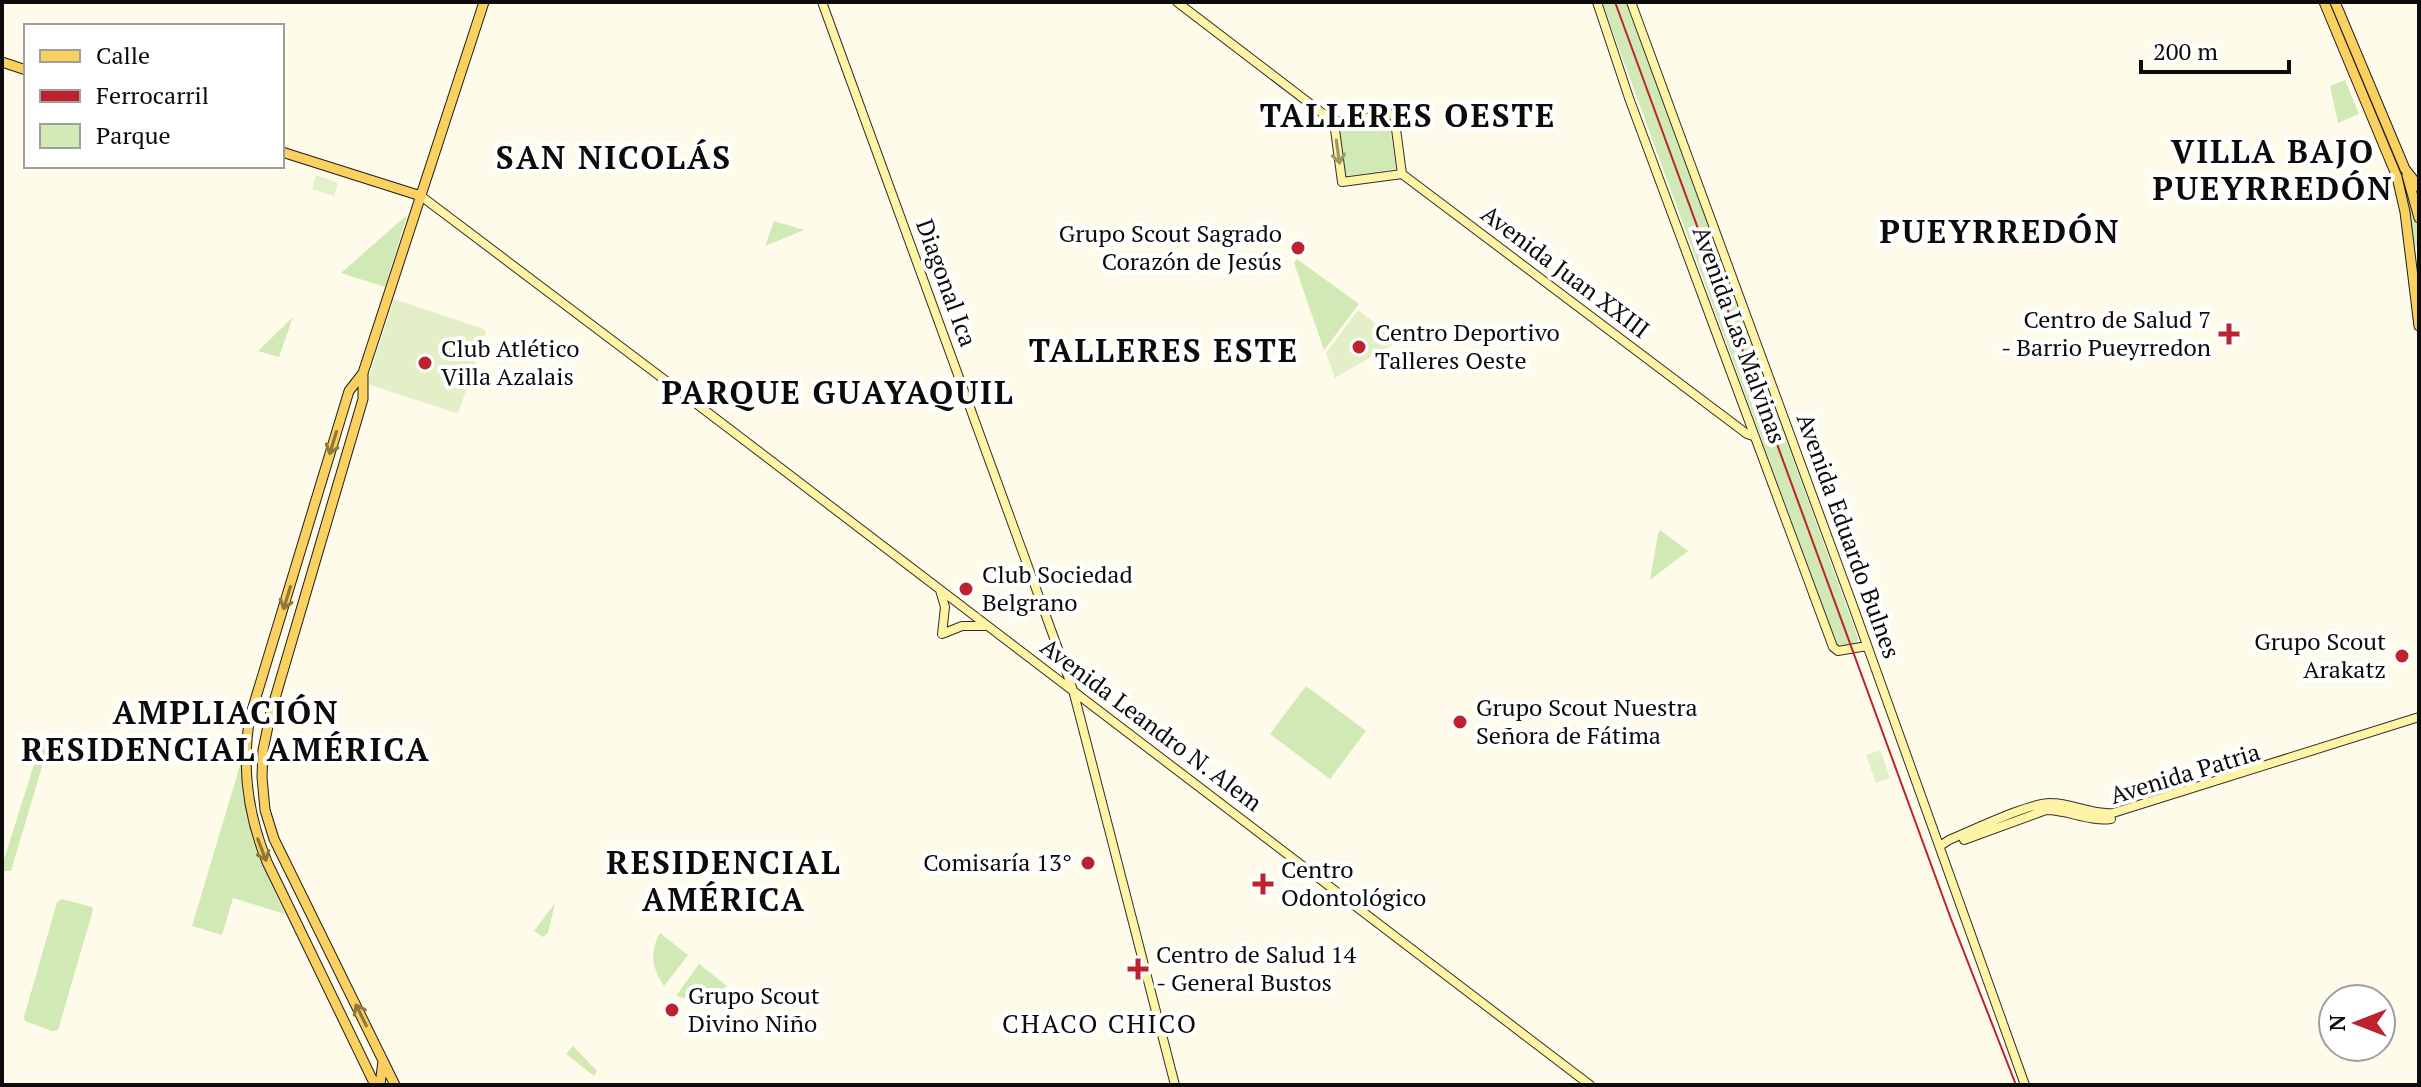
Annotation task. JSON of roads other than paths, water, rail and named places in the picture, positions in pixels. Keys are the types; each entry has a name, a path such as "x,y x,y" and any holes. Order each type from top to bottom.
{"main road":[{"path":"395,1085 274,839 265,810 263,750 267,726 363,399 363,373 484,2"},
{"name":"Diagonal Ica","path":"822,2 1073,690 1175,1085"},
{"path":"1177,2 1334,122 1394,114 1402,174 1342,182 1334,122"},
{"name":"Avenida Las Malvinas","path":"1597,2 1753,436 1833,647 1836,651 1842,651 1867,646"},
{"name":"Avenida Eduardo Bulnes","path":"1631,2 2025,1085"},
{"path":"2324,2 2397,177 2415,250 2415,307 2419,326"},
{"path":"2335,2 2405,169 2419,218"},
{"path":"2,62 24,69"},
{"name":"Avenida Leandro N. Alem","path":"284,153 421,196 1590,1085"},
{"path":"2405,169 2419,187"},
{"name":"Avenida Juan XXIII","path":"1402,174 1753,436"},
{"path":"363,373 349,391 250,717 246,774 253,825 267,862 378,1085"},
{"path":"940,589 945,607 942,634 962,626 987,626"},
{"name":"Avenida Patria","path":"1940,846 2036,805 2050,803 2113,813 2419,720"},
{"path":"378,1085 383,1059"}],"railway":[{"path":"1615,2 1951,919 2016,1085"}],"place":[{"name":"Grupo Scout Sagrado Corazón de Jesús","path":"1298,248"},
{"name":"Centro de Salud 7 - Barrio Pueyrredon","path":"2229,334"},
{"name":"Centro Deportivo Talleres Oeste","path":"1359,347"},
{"name":"Club Atlético Villa Azalais","path":"425,363"},
{"name":"Club Sociedad Belgrano","path":"966,589"},
{"name":"Grupo Scout Arakatz","path":"2402,656"},
{"name":"Grupo Scout Nuestra Señora de Fátima","path":"1460,722"},
{"name":"Comisaría 13°","path":"1088,863"},
{"name":"Centro Odontológico","path":"1263,884"},
{"name":"Centro de Salud 14 - General Bustos","path":"1138,969"},
{"name":"Grupo Scout Divino Niño","path":"672,1010"}],"district":[{"name":"TALLERES OESTE","path":"1408,116"},
{"name":"SAN NICOLÁS","path":"614,158"},
{"name":"VILLA BAJO PUEYRREDÓN","path":"2273,170"},
{"name":"PUEYRREDÓN","path":"2000,232"},
{"name":"TALLERES ESTE","path":"1164,351"},
{"name":"PARQUE GUAYAQUIL","path":"838,393"},
{"name":"AMPLIACIÓN RESIDENCIAL AMÉRICA","path":"226,732"},
{"name":"RESIDENCIAL AMÉRICA","path":"724,882"},
{"name":"CHACO CHICO","path":"1100,1024"}]}
